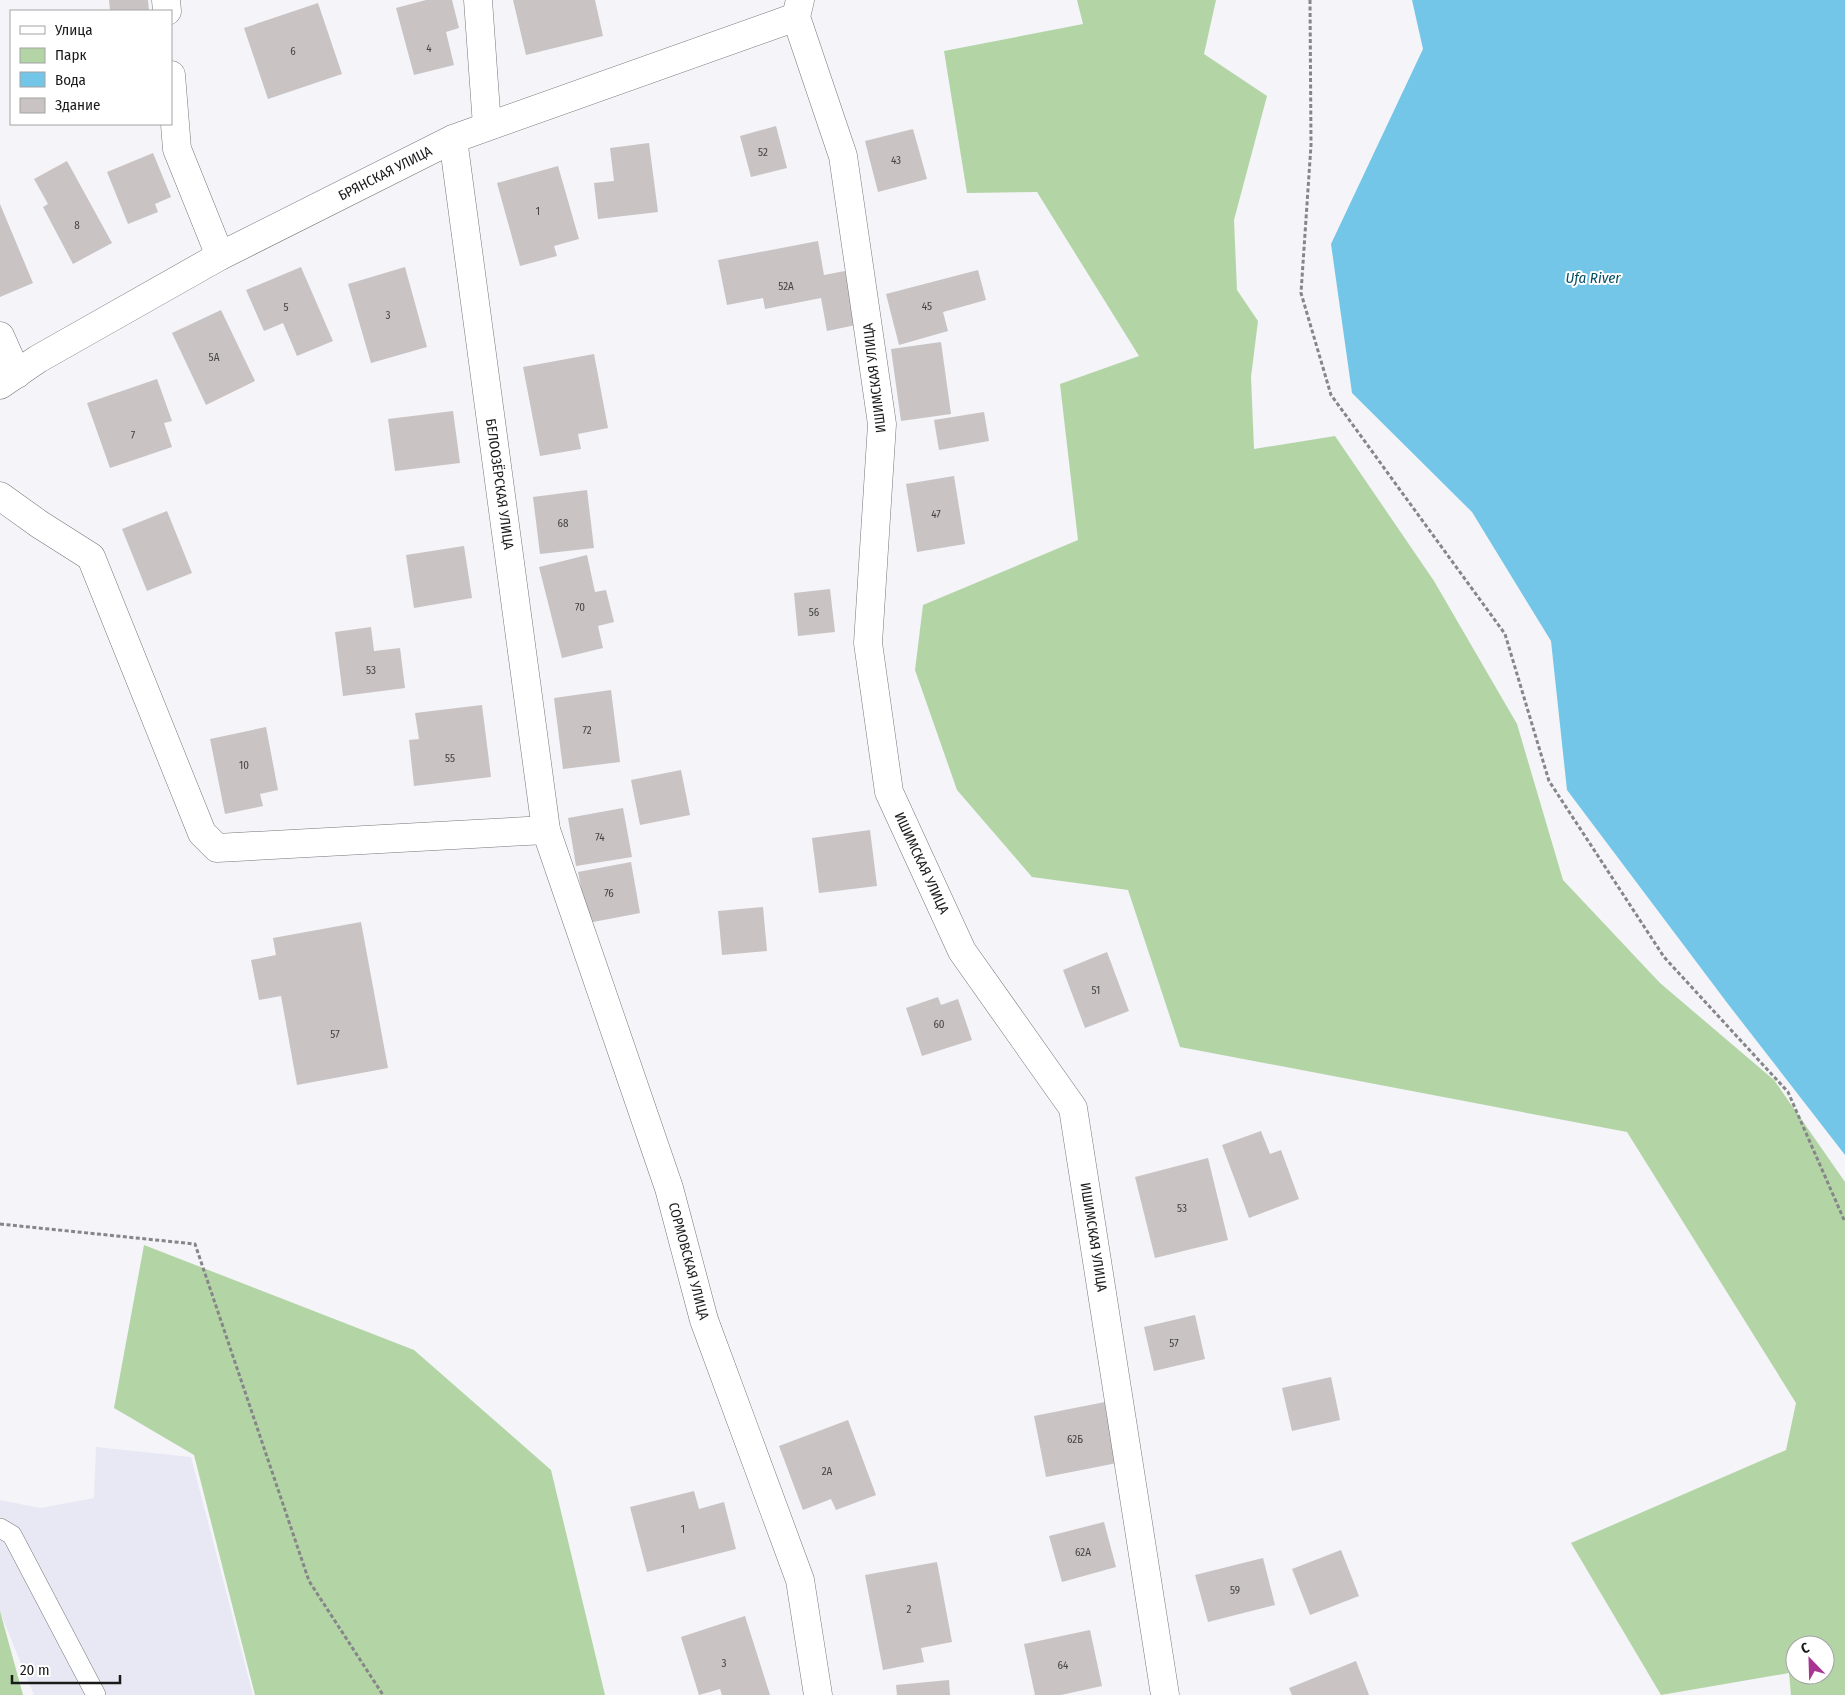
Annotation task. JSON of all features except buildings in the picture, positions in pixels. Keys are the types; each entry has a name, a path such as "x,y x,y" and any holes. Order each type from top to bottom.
{"street":[{"path":"478,0 487,126"},
{"name":"БРЯНСКАЯ УЛИЦА","path":"8,379 38,359 220,256 453,139 798,9"},
{"name":"ИШИМСКАЯ УЛИЦА","path":"798,9 843,156 882,424 868,643 889,792 962,951 1074,1108 1165,1695"},
{"path":"172,87 177,149 220,256"},
{"name":"БЕЛООЗЁРСКАЯ УЛИЦА","path":"453,139 546,830"},
{"path":"0,336 8,379"},
{"path":"0,496 39,524 91,557 202,833 218,848 546,830"},
{"name":"СОРМОВСКАЯ УЛИЦА","path":"546,830 669,1188 704,1320 800,1580 818,1695"}],"lane":[{"path":"0,1528 12,1535 96,1695"}],"path":[{"path":"1310,0 1311,145 1301,293 1331,395 1505,634 1549,781 1664,957 1788,1092 1845,1222"},
{"path":"0,1224 195,1244 309,1581 383,1695"}],"shaded area":[{"path":"96,1447 191,1457 253,1695 34,1695 0,1612 0,1500 40,1508 94,1498"}],"green space":[{"path":"1077,0 1216,0 1204,54 1267,96 1234,220 1237,290 1258,321 1251,377 1254,449 1335,436 1434,581 1517,724 1563,880 1660,983 1774,1080 1845,1182 1845,1695 1791,1695 1790,1685 1835,1685 1835,1635 1785,1635 1785,1674 1661,1695 1571,1543 1786,1450 1796,1403 1627,1132 1180,1047 1128,890 1032,877 957,790 915,670 923,605 1078,540 1060,384 1139,356 1037,192 967,193 944,51 1083,24"},
{"path":"144,1245 414,1350 551,1470 605,1695 255,1695 194,1455 114,1408"},
{"path":"0,1611 23,1695 0,1695"}],"water":[{"name":"Ufa River","path":"1412,0 1845,0 1845,1155 1728,1004 1567,790 1551,641 1472,512 1352,393 1331,244 1423,49"}]}
